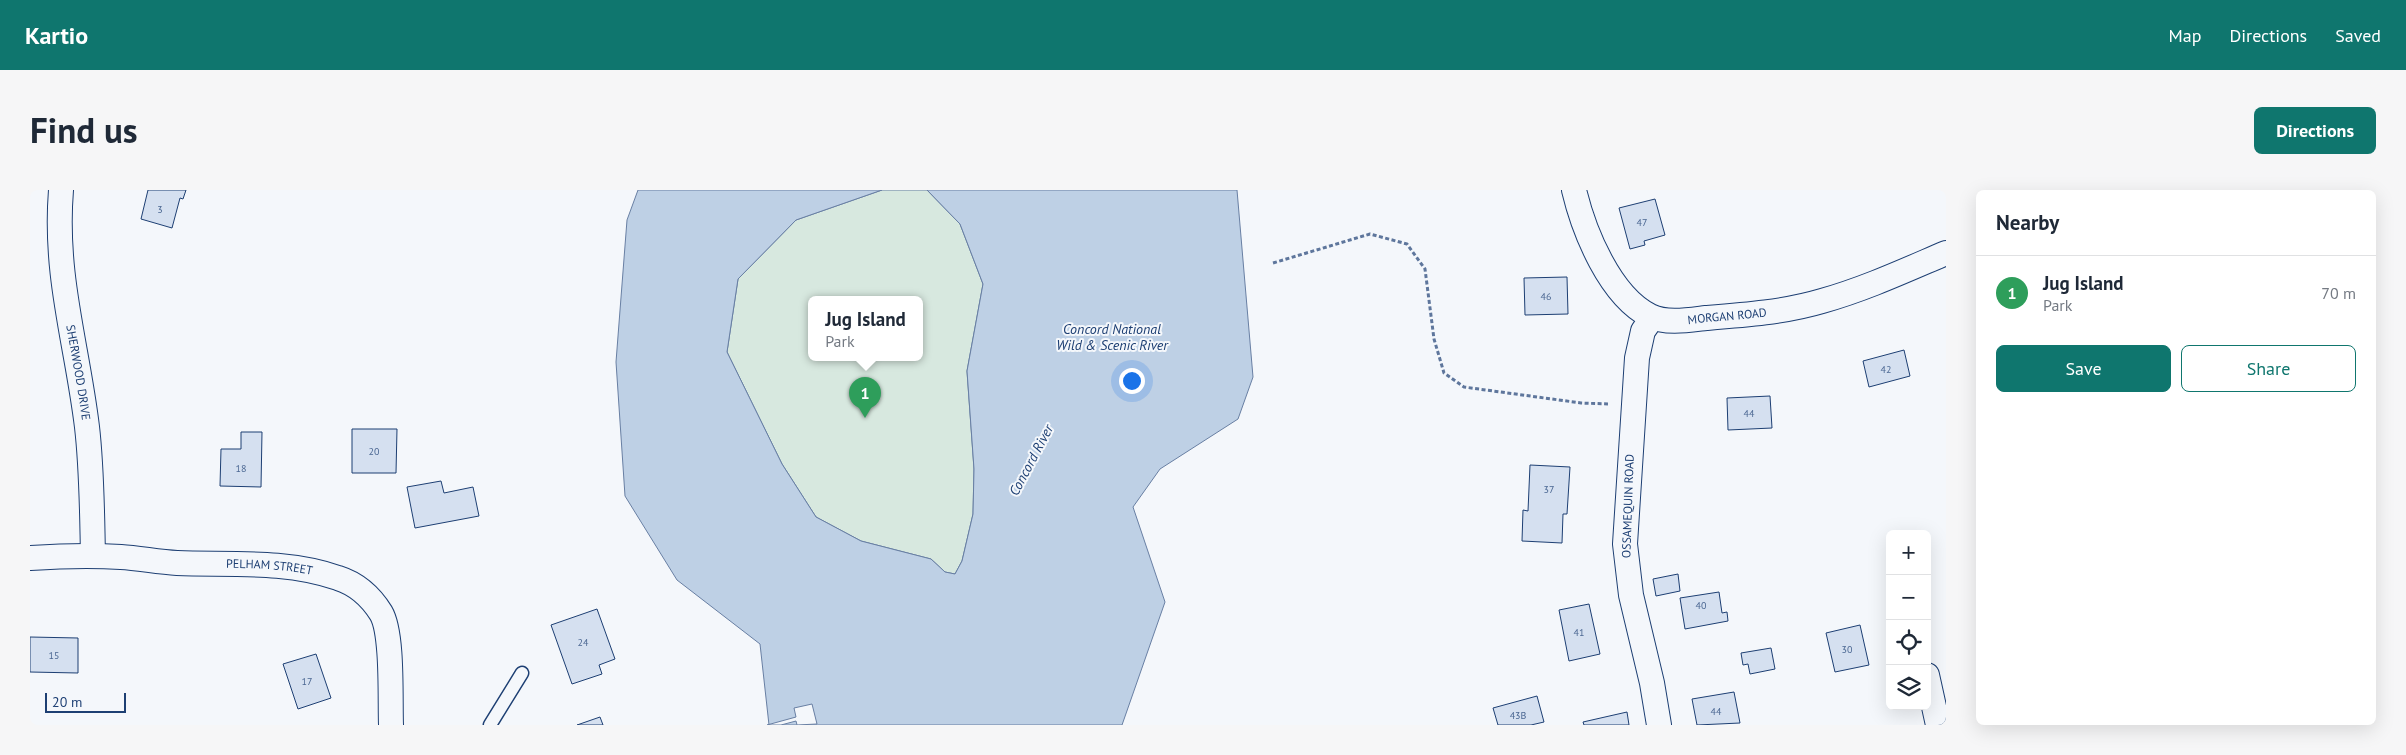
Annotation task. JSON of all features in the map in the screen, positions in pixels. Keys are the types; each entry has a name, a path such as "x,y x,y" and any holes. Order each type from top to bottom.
{"street":[{"name":"SHERWOOD DRIVE","path":"61,190 58,225 60,265 88,429 93,556"},
{"path":"1574,190 1593,244 1616,286 1626,300 1652,318"},
{"name":"MORGAN ROAD","path":"1652,318 1672,320 1741,315 1822,301 1898,274 1946,253"},
{"name":"OSSAMEQUIN ROAD","path":"1652,318 1643,331 1639,344 1625,520 1626,562 1631,595 1652,683 1659,725"},
{"name":"PELHAM STREET","path":"30,558 93,556 176,563 269,565 296,568 340,578 358,587 372,599 382,615 388,632 391,725"},
{"path":"1931,693 1938,725"}],"lane":[{"path":"490,725 522,673"}],"path":[{"path":"1273,263 1370,234 1407,244 1425,269 1434,339 1444,373 1464,387 1581,403 1633,405"}],"shaded area":[{"path":"882,190 927,190 960,224 983,284 967,371 974,469 973,514 962,561 955,574 945,572 931,559 861,541 816,517 782,464 727,352 738,279 796,220"}],"water":[{"name":"Concord National Wild & Scenic River","path":"638,190 882,190 796,220 738,279 727,352 782,464 816,517 861,541 931,559 945,572 955,574 962,561 973,514 974,469 967,371 983,284 960,224 927,190 1237,190 1253,377 1238,419 1160,469 1133,507 1165,602 1122,725 769,725 760,644 677,580 625,496 616,362 627,220"}],"pier":[{"path":"812,704 817,724 797,725 796,721 781,725 767,725 796,717 794,708"}],"building":[{"path":"148,190 186,190 183,199 180,198 172,228 141,219"},
{"path":"1655,199 1665,235 1644,241 1645,245 1630,249 1619,208"},
{"path":"1567,277 1568,314 1525,315 1524,278"},
{"path":"1904,350 1910,376 1869,387 1863,361"},
{"path":"1770,396 1772,428 1728,430 1727,398"},
{"path":"352,429 397,429 396,473 352,473"},
{"path":"241,432 262,432 261,487 220,486 221,449 241,449"},
{"path":"1530,465 1570,467 1567,514 1563,514 1562,543 1522,541 1523,510 1528,511"},
{"path":"441,481 444,493 473,487 479,516 415,528 407,487"},
{"path":"1678,574 1680,591 1656,596 1653,579"},
{"path":"1719,592 1722,613 1727,612 1728,621 1685,629 1680,598"},
{"path":"1589,604 1600,654 1569,661 1559,610"},
{"path":"597,609 615,659 599,665 602,674 572,684 551,625"},
{"path":"1860,625 1869,665 1835,672 1826,633"},
{"path":"30,637 78,638 78,673 30,672"},
{"path":"1771,648 1775,669 1750,674 1748,664 1743,665 1741,653"},
{"path":"316,654 331,698 298,709 283,664"},
{"path":"1734,692 1740,723 1697,725 1692,699"},
{"path":"1537,696 1544,722 1531,725 1498,725 1493,708"},
{"path":"1627,712 1629,725 1584,725 1583,722"},
{"path":"600,717 603,725 577,725"}],"place":[{"name":"Jug Island","path":"865,418"}],"water label":[{"name":"Concord River","path":"1031,460"}]}
